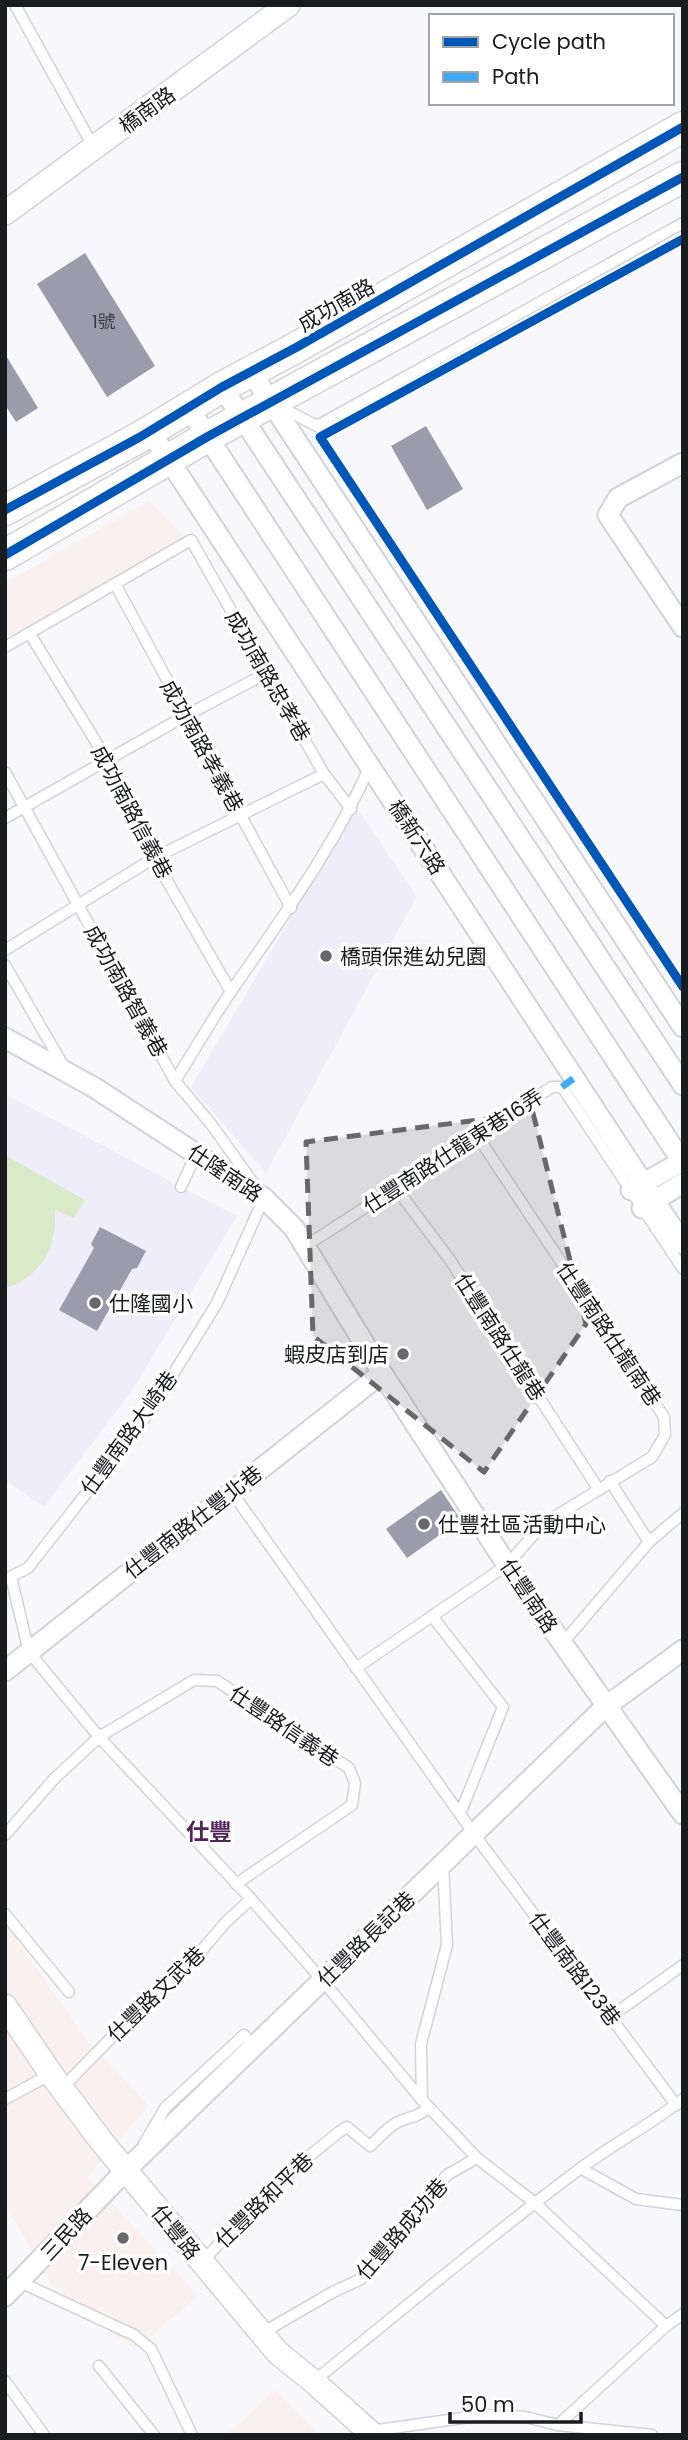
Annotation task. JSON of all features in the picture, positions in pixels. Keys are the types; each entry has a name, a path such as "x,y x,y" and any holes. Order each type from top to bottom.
{"main road":[{"name":"成功南路","path":"5,510 150,431 222,387 683,127"},
{"path":"5,555 207,437 683,177"}],"street":[{"name":"橋南路","path":"5,214 288,5"},
{"path":"251,372 683,1027"},
{"path":"222,387 683,1085"},
{"name":"橋新六路","path":"188,407 682,1162"},
{"name":"橋新六路","path":"150,431 370,765 642,1195 683,1244"},
{"path":"683,463 618,498 608,514 683,627"},
{"name":"仕隆南路","path":"5,1038 95,1088 264,1198 294,1228 382,1373"},
{"path":"642,1195 682,1162"},
{"path":"642,1195 683,1183"},
{"name":"仕豐南路仕豐北巷","path":"5,1671 382,1373"},
{"name":"仕豐南路","path":"382,1373 507,1565 683,1814"},
{"name":"仕豐路長記巷","path":"129,2167 605,1707 683,1650"},
{"name":"仕豐路","path":"5,2006 57,2081 129,2167 201,2262 278,2353 314,2382 368,2434"},
{"name":"三民路","path":"5,2296 129,2167"}],"lane":[{"path":"15,5 94,148"},
{"path":"271,402 317,426 683,223"},
{"name":"成功南路忠孝巷","path":"115,584 191,540 324,774 351,809"},
{"path":"5,647 115,584"},
{"name":"成功南路孝義巷","path":"115,584 291,908"},
{"name":"成功南路信義巷","path":"30,634 107,760 154,858 231,992"},
{"path":"5,818 267,673"},
{"path":"175,1081 231,992 291,908 351,809 370,765"},
{"name":"成功南路智義巷","path":"5,772 175,1081 211,1124 264,1198"},
{"path":"5,950 154,858 324,774"},
{"path":"5,965 68,1073"},
{"name":"仕豐南路仕龍東巷16弄","path":"304,1247 476,1134 552,1087 562,1087 642,1195 683,1269"},
{"name":"仕豐南路仕龍南巷","path":"476,1134 664,1417 665,1435 652,1457 610,1481"},
{"path":"181,1187 196,1154"},
{"name":"仕豐南路仕龍巷","path":"396,1188 450,1259 599,1490"},
{"name":"仕豐南路大崎巷","path":"8,1578 28,1568 151,1410 216,1303 264,1198"},
{"path":"356,1668 507,1565 543,1524 610,1481 649,1542"},
{"path":"231,1492 474,1833"},
{"path":"562,1645 649,1542 683,1513"},
{"path":"8,1578 29,1652 99,1737 251,1899 426,2104 477,2158 535,2203 666,2326"},
{"path":"432,1616 503,1707 460,1814"},
{"name":"仕豐路信義巷","path":"99,1737 194,1680 217,1681 349,1769 355,1783 352,1805 236,1884"},
{"path":"5,1835 54,1779 99,1737"},
{"name":"仕豐南路123巷","path":"474,1833 610,2017 679,2102"},
{"path":"426,2104 421,2044 447,1945 443,1863"},
{"name":"仕豐路文武巷","path":"5,2099 57,2081 113,2036 180,1976 225,1923 251,1899"},
{"path":"5,1914 69,1992"},
{"path":"610,2017 683,1965"},
{"path":"314,2382 580,2168 654,2122 679,2102"},
{"name":"仕豐路和平巷","path":"201,2262 275,2184 339,2132 347,2127 370,2146 402,2120 416,2118 426,2104"},
{"name":"仕豐路成功巷","path":"262,2334 333,2292 361,2279 447,2175 477,2158"},
{"path":"580,2168 636,2199 683,2206"},
{"path":"20,2282 134,2335 151,2349 192,2435"},
{"path":"558,2424 666,2326 683,2314"},
{"path":"99,2366 154,2435"},
{"path":"5,2381 44,2435"},
{"path":"368,2434 484,2415 525,2417 558,2424 652,2435"}],"highlighted area":[{"path":"533,1113 586,1324 484,1472 313,1336 306,1142"}],"shaded area":[{"path":"150,501 186,539 5,638 5,583"},
{"name":"橋頭保進幼兒園","path":"356,807 417,896 266,1173 191,1087"},
{"name":"仕隆國小","path":"5,1094 237,1216 133,1389 44,1507 5,1480"},
{"path":"5,1922 85,2038 149,2106 87,2177 198,2296 135,2350 52,2285 5,2204"},
{"path":"275,2390 320,2435 226,2435"}],"green space":[{"path":"5,1155 85,1200 74,1218 55,1210 53,1238 43,1261 30,1275 12,1286 5,1287"}],"building":[{"path":"85,253 155,366 107,397 37,284"},
{"path":"5,354 38,408 16,422 5,405"},
{"path":"426,426 463,489 427,510 391,446"},
{"path":"100,1227 146,1251 137,1268 132,1269 97,1331 59,1310 94,1248 91,1244"},
{"name":"仕豐社區活動中心","path":"441,1490 461,1520 407,1558 386,1529"}],"marked path":[{"path":"562,1087 574,1078"}],"cycle path":[{"path":"5,510 140,437 222,387 683,127"},
{"path":"5,555 207,437 683,177"},
{"path":"683,239 320,437 683,987"}],"place":[{"name":"橋頭保進幼兒園","path":"326,956"},
{"name":"仕隆國小","path":"95,1303"},
{"name":"蝦皮店到店","path":"403,1354"},
{"name":"仕豐社區活動中心","path":"424,1524"},
{"name":"7-Eleven","path":"123,2238"}],"district":[{"name":"仕豐","path":"209,1832"}]}
